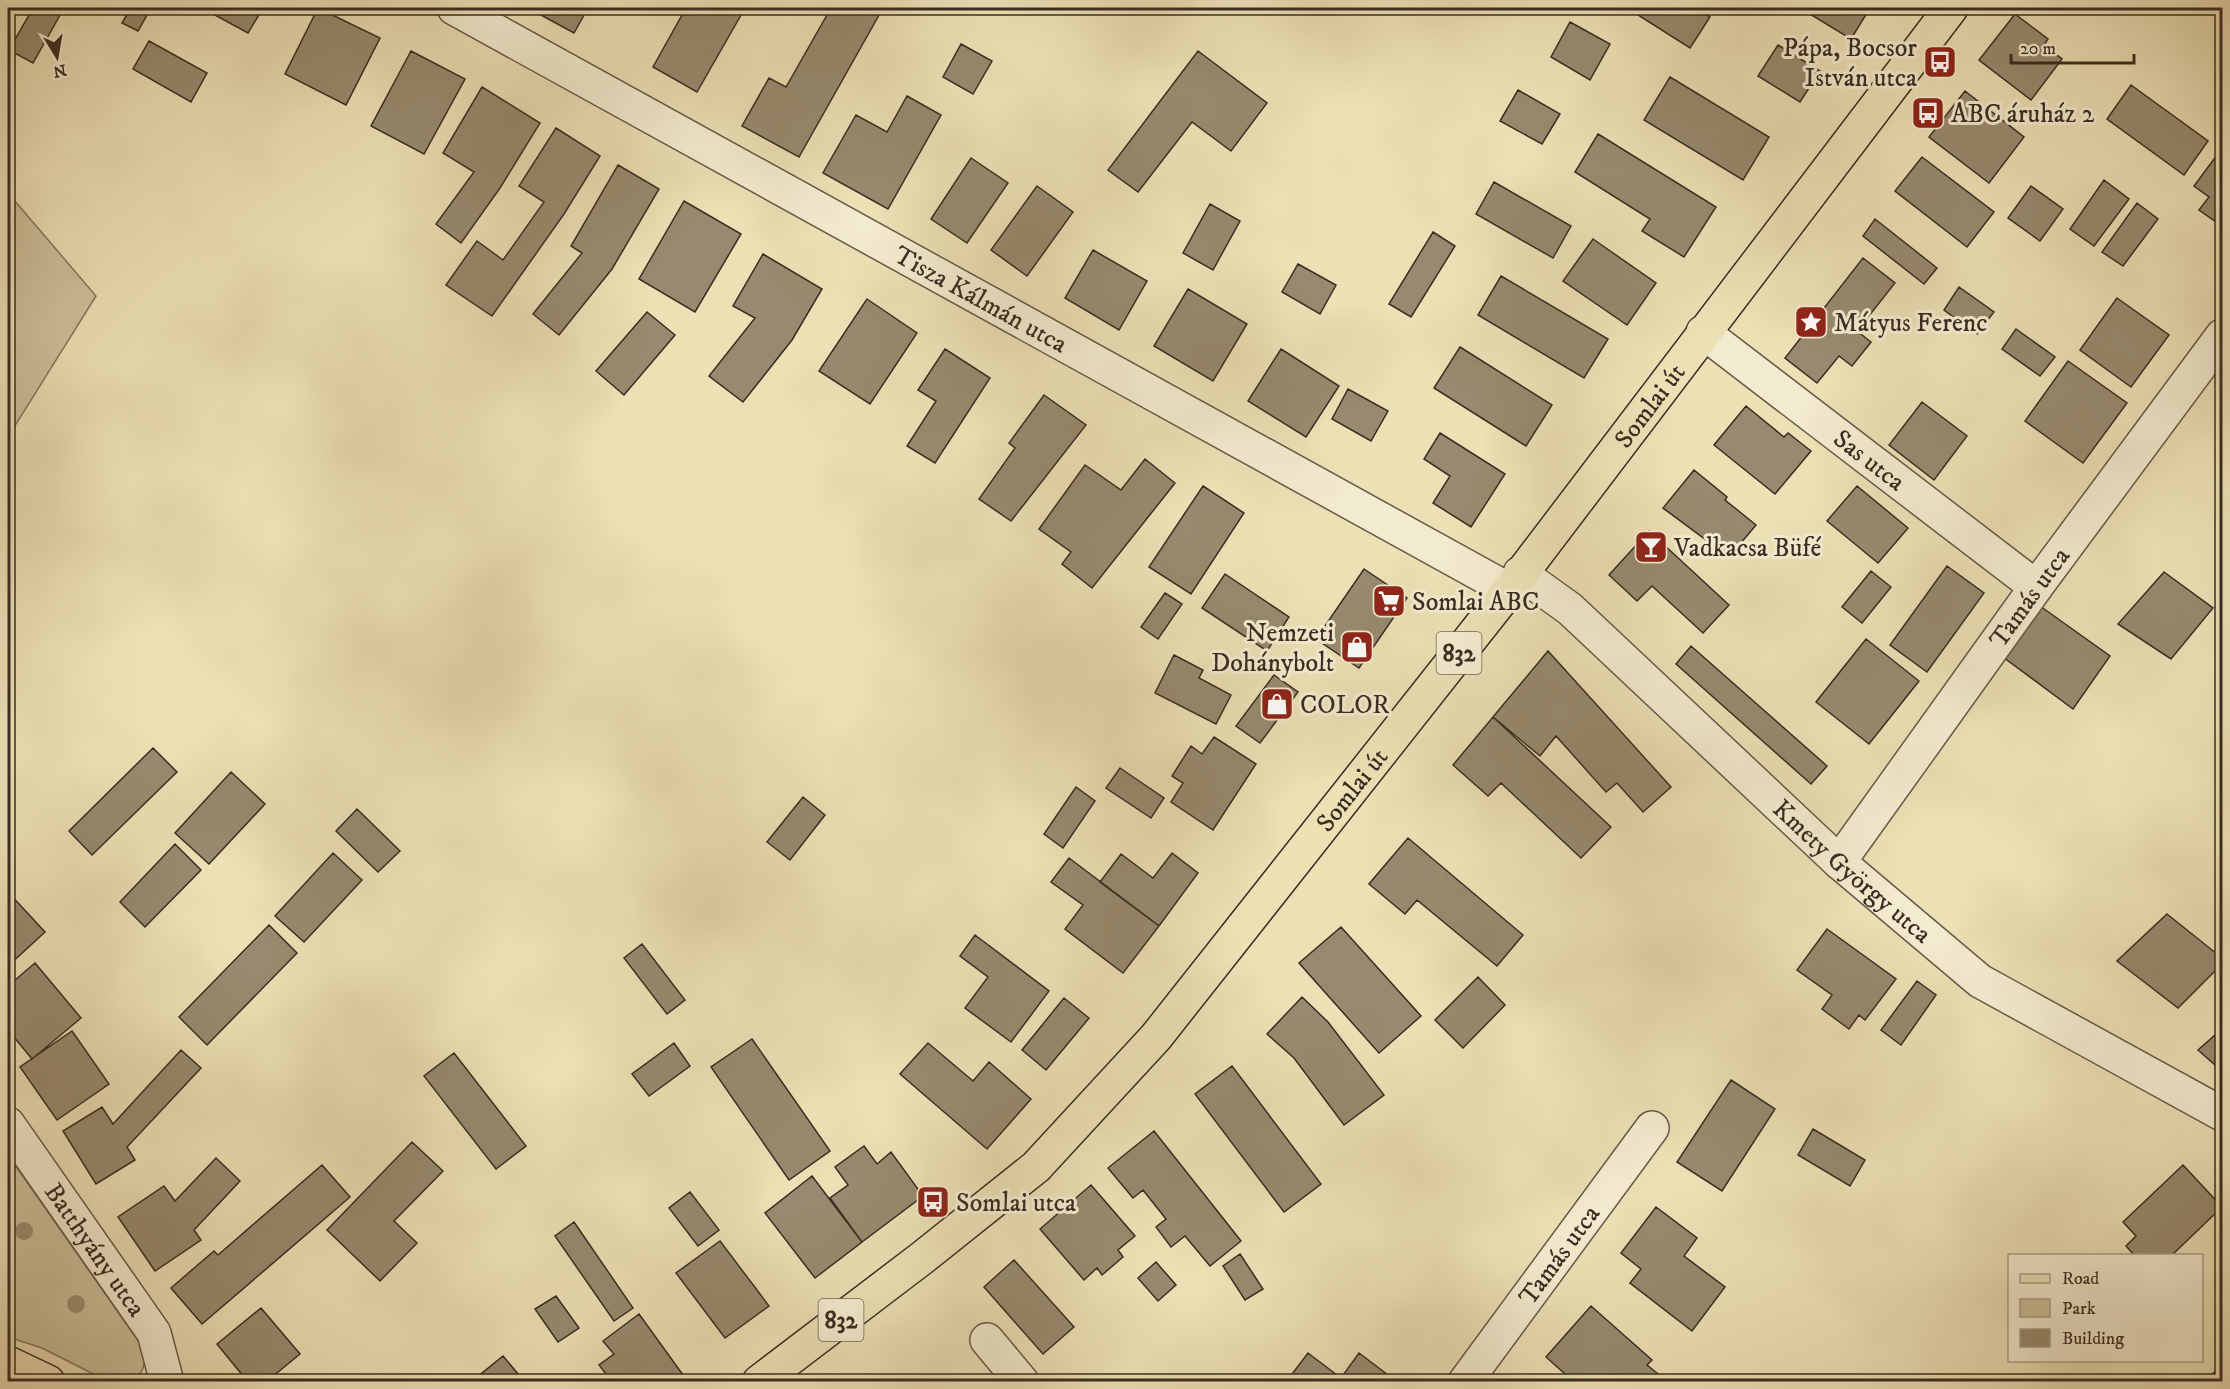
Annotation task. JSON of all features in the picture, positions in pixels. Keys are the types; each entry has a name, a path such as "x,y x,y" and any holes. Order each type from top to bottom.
{"main road":[{"name":"Somlai út","path":"759,1382 922,1258 1036,1167 1156,1037 1515,582 1951,8"},
{"path":"8,1363 48,1382"}],"street":[{"name":"Tisza Kálmán utca","path":"454,8 1515,582"},
{"name":"Sas utca","path":"1703,332 2036,587"},
{"name":"Tamás utca","path":"1839,862 2036,587 2223,336"},
{"name":"Kmety György utca","path":"1515,582 1570,609 1839,862 1980,981 2223,1114"},
{"name":"Batthyány utca","path":"8,1124 154,1333 167,1382"},
{"name":"Tamás utca","path":"1465,1382 1652,1128"},
{"path":"987,1340 1022,1382"}],"green space":[{"path":"8,193 96,296 8,437"},
{"path":"8,1155 144,1349 144,1367 134,1381 107,1381 42,1348 8,1337"}],"building":[{"path":"33,8 64,8 33,63 9,50"},
{"path":"131,8 151,8 138,31 122,23"},
{"path":"202,8 263,8 248,33"},
{"path":"318,8 380,38 346,105 285,74"},
{"path":"528,8 588,8 574,33"},
{"path":"686,8 745,8 697,92 653,67"},
{"path":"831,8 883,8 799,157 742,126 769,78 786,87"},
{"path":"1627,8 1696,8 1710,17 1690,48"},
{"path":"1800,8 1870,8 1851,39"},
{"path":"2015,14 2048,39 2044,45 2062,59 2031,100 1979,60"},
{"path":"1570,22 1610,44 1590,80 1551,57"},
{"path":"149,41 207,73 191,102 133,69"},
{"path":"961,44 992,61 973,94 943,77"},
{"path":"1778,45 1820,71 1800,102 1758,76"},
{"path":"411,51 465,79 424,154 371,126"},
{"path":"1198,51 1267,103 1231,151 1192,122 1138,192 1108,170"},
{"path":"1670,77 1769,137 1743,180 1644,120"},
{"path":"2131,85 2208,141 2184,175 2107,119"},
{"path":"482,87 540,123 500,188 461,243 436,224 474,172 443,153"},
{"path":"1518,90 1560,114 1542,144 1500,121"},
{"path":"1965,91 2024,137 1989,183 1929,137"},
{"path":"907,96 941,115 888,209 823,173 856,115 887,132"},
{"path":"556,128 600,156 564,214 492,316 446,285 477,241 503,260 544,202 519,186"},
{"path":"1598,134 1716,207 1684,257 1642,231 1650,219 1575,172"},
{"path":"2220,151 2222,153 2222,226 2199,210 2209,197 2194,186"},
{"path":"1922,157 1994,212 1967,247 1895,191"},
{"path":"971,158 1008,183 967,243 931,219"},
{"path":"618,165 659,189 612,269 559,335 533,314 582,253 571,246"},
{"path":"2104,180 2129,199 2094,246 2070,229"},
{"path":"1494,182 1571,226 1553,258 1476,214"},
{"path":"1037,186 1073,212 1027,276 991,250"},
{"path":"2031,186 2063,209 2040,241 2008,218"},
{"path":"684,201 741,234 695,312 639,279"},
{"path":"2137,203 2158,219 2123,266 2102,252"},
{"path":"1210,204 1240,221 1213,270 1183,253"},
{"path":"1875,219 1937,268 1924,284 1863,236"},
{"path":"1433,232 1455,246 1411,317 1389,304"},
{"path":"1593,239 1656,283 1627,325 1563,281"},
{"path":"1093,250 1147,281 1119,330 1065,298"},
{"path":"763,254 822,289 792,340 743,402 709,376 755,318 733,306"},
{"path":"1863,258 1895,283 1857,331 1871,342 1852,366 1839,356 1817,383 1785,358"},
{"path":"1298,264 1336,285 1320,314 1282,292"},
{"path":"1501,276 1608,339 1584,378 1478,315"},
{"path":"1959,287 1994,312 1977,334 1944,310"},
{"path":"1188,289 1247,324 1213,381 1154,346"},
{"path":"2117,298 2169,335 2131,387 2080,350"},
{"path":"867,299 917,333 870,404 819,371"},
{"path":"647,312 675,335 624,395 596,371"},
{"path":"2016,329 2055,357 2040,376 2002,349"},
{"path":"1460,347 1552,405 1526,446 1434,388"},
{"path":"945,349 990,378 935,463 907,446 936,401 918,390"},
{"path":"1281,349 1339,386 1306,437 1248,401"},
{"path":"2068,361 2127,403 2083,463 2025,421"},
{"path":"1348,389 1388,411 1371,441 1332,419"},
{"path":"1044,395 1086,425 1011,521 979,499 1015,448 1009,443"},
{"path":"1922,402 1967,436 1934,480 1889,445"},
{"path":"1746,406 1784,437 1788,433 1811,451 1775,494 1714,445"},
{"path":"1440,433 1505,474 1471,527 1433,503 1450,476 1424,459"},
{"path":"1145,459 1175,483 1092,588 1062,564 1071,552 1039,529 1085,465 1121,490"},
{"path":"1694,470 1727,497 1725,500 1756,525 1729,557 1663,508"},
{"path":"1203,486 1244,513 1191,594 1149,567"},
{"path":"1857,486 1908,528 1878,563 1827,521"},
{"path":"1649,531 1729,605 1703,633 1652,586 1637,601 1609,575"},
{"path":"1947,566 1984,593 1927,672 1890,645"},
{"path":"1364,569 1407,598 1359,668 1316,639"},
{"path":"1871,571 1891,587 1862,623 1842,607"},
{"path":"2164,572 2213,608 2171,659 2118,624"},
{"path":"1225,574 1289,617 1267,651 1202,608"},
{"path":"1165,593 1182,604 1158,639 1141,627"},
{"path":"2040,606 2110,656 2073,709 2003,657"},
{"path":"1866,639 1919,681 1869,744 1816,702"},
{"path":"1691,646 1827,766 1811,784 1676,664"},
{"path":"1548,651 1671,787 1643,812 1617,783 1606,792 1556,736 1540,756 1493,717"},
{"path":"1174,655 1203,670 1199,678 1231,695 1216,724 1155,693"},
{"path":"1274,675 1298,692 1260,743 1236,726"},
{"path":"1493,717 1611,827 1581,858 1501,783 1488,796 1453,765"},
{"path":"1214,737 1256,764 1213,830 1171,802 1183,783 1172,776 1191,746 1202,754"},
{"path":"153,748 177,772 92,855 69,831"},
{"path":"1120,768 1164,798 1151,818 1106,788"},
{"path":"231,772 265,804 209,864 175,833"},
{"path":"1076,787 1095,801 1063,848 1044,834"},
{"path":"803,797 825,815 790,860 767,842"},
{"path":"357,809 400,851 378,872 336,831"},
{"path":"1408,838 1523,935 1497,966 1417,900 1405,914 1369,884"},
{"path":"175,844 201,870 145,927 120,902"},
{"path":"333,853 362,880 304,942 275,916"},
{"path":"1172,853 1198,873 1159,926 1100,882 1121,854 1153,878"},
{"path":"1069,858 1159,926 1123,973 1065,929 1083,905 1051,882"},
{"path":"8,892 45,932 8,966"},
{"path":"2167,914 2222,958 2222,964 2178,1008 2117,961"},
{"path":"269,925 297,953 207,1045 179,1017"},
{"path":"1341,927 1421,1016 1379,1053 1299,963"},
{"path":"1827,929 1896,979 1865,1020 1859,1015 1849,1029 1822,1009 1832,995 1797,970"},
{"path":"975,935 1049,991 1011,1042 965,1008 988,977 960,956"},
{"path":"642,944 685,1000 667,1014 624,958"},
{"path":"35,963 81,1018 32,1059 8,1030 8,986"},
{"path":"1478,977 1505,1005 1463,1048 1435,1020"},
{"path":"1917,981 1936,995 1901,1045 1881,1030"},
{"path":"1302,997 1328,1022 1384,1095 1344,1125 1294,1058 1267,1034"},
{"path":"1064,998 1089,1018 1046,1070 1022,1050"},
{"path":"2222,1029 2222,1071 2198,1050"},
{"path":"72,1031 109,1084 57,1120 20,1067"},
{"path":"752,1039 830,1151 789,1180 711,1067"},
{"path":"674,1043 690,1066 649,1096 632,1074"},
{"path":"928,1043 973,1081 989,1062 1031,1099 987,1149 900,1074"},
{"path":"181,1050 201,1068 127,1147 135,1160 96,1184 63,1131 102,1107 113,1124"},
{"path":"454,1053 526,1146 496,1169 424,1076"},
{"path":"1232,1066 1321,1184 1284,1212 1195,1094"},
{"path":"1731,1080 1775,1109 1722,1191 1677,1162"},
{"path":"1813,1129 1865,1160 1850,1186 1798,1155"},
{"path":"1154,1131 1241,1241 1210,1266 1185,1236 1171,1247 1156,1227 1166,1219 1143,1190 1133,1198 1108,1168"},
{"path":"412,1142 443,1171 394,1221 417,1243 380,1281 327,1230"},
{"path":"864,1146 877,1164 891,1152 923,1196 862,1242 830,1198 848,1185 835,1167"},
{"path":"216,1158 240,1181 194,1230 201,1240 155,1271 118,1217 164,1186 175,1201"},
{"path":"322,1165 350,1197 202,1324 171,1288 214,1251 218,1255"},
{"path":"2183,1165 2222,1207 2173,1254 2133,1254 2126,1246 2136,1236 2123,1222"},
{"path":"812,1176 862,1242 815,1278 765,1213"},
{"path":"1091,1185 1135,1236 1118,1250 1123,1257 1102,1275 1097,1268 1084,1280 1040,1229"},
{"path":"690,1192 719,1230 698,1246 669,1208"},
{"path":"1656,1207 1697,1238 1684,1256 1725,1287 1692,1331 1630,1283 1641,1269 1621,1253"},
{"path":"574,1222 633,1308 614,1321 555,1236"},
{"path":"720,1241 769,1306 725,1338 676,1273"},
{"path":"1240,1254 1263,1289 1245,1300 1223,1266"},
{"path":"1014,1260 1074,1327 1043,1354 984,1287"},
{"path":"1156,1262 1176,1285 1158,1301 1138,1278"},
{"path":"556,1296 579,1328 558,1342 535,1309"},
{"path":"1591,1306 1652,1360 1647,1365 1662,1377 1658,1382 1574,1382 1546,1357"},
{"path":"261,1308 300,1354 266,1382 248,1382 217,1344"},
{"path":"639,1314 683,1375 675,1382 612,1382 599,1365 614,1354 603,1341"},
{"path":"1308,1353 1341,1378 1359,1353 1388,1375 1384,1382 1286,1382"},
{"path":"503,1356 518,1374 509,1382 479,1382 476,1378"},
{"path":"2222,1366 2222,1382 2216,1382 2211,1375"}],"place":[{"name":"Pápa, Bocsor István utca","path":"1940,62"},
{"name":"ABC áruház 2","path":"1928,113"},
{"name":"Mátyus Ferenc","path":"1811,322"},
{"name":"Vadkacsa Büfé","path":"1651,547"},
{"name":"Somlai ABC","path":"1389,601"},
{"name":"Nemzeti Dohánybolt","path":"1357,647"},
{"name":"COLOR","path":"1277,704"},
{"name":"Somlai utca","path":"933,1202"}]}
